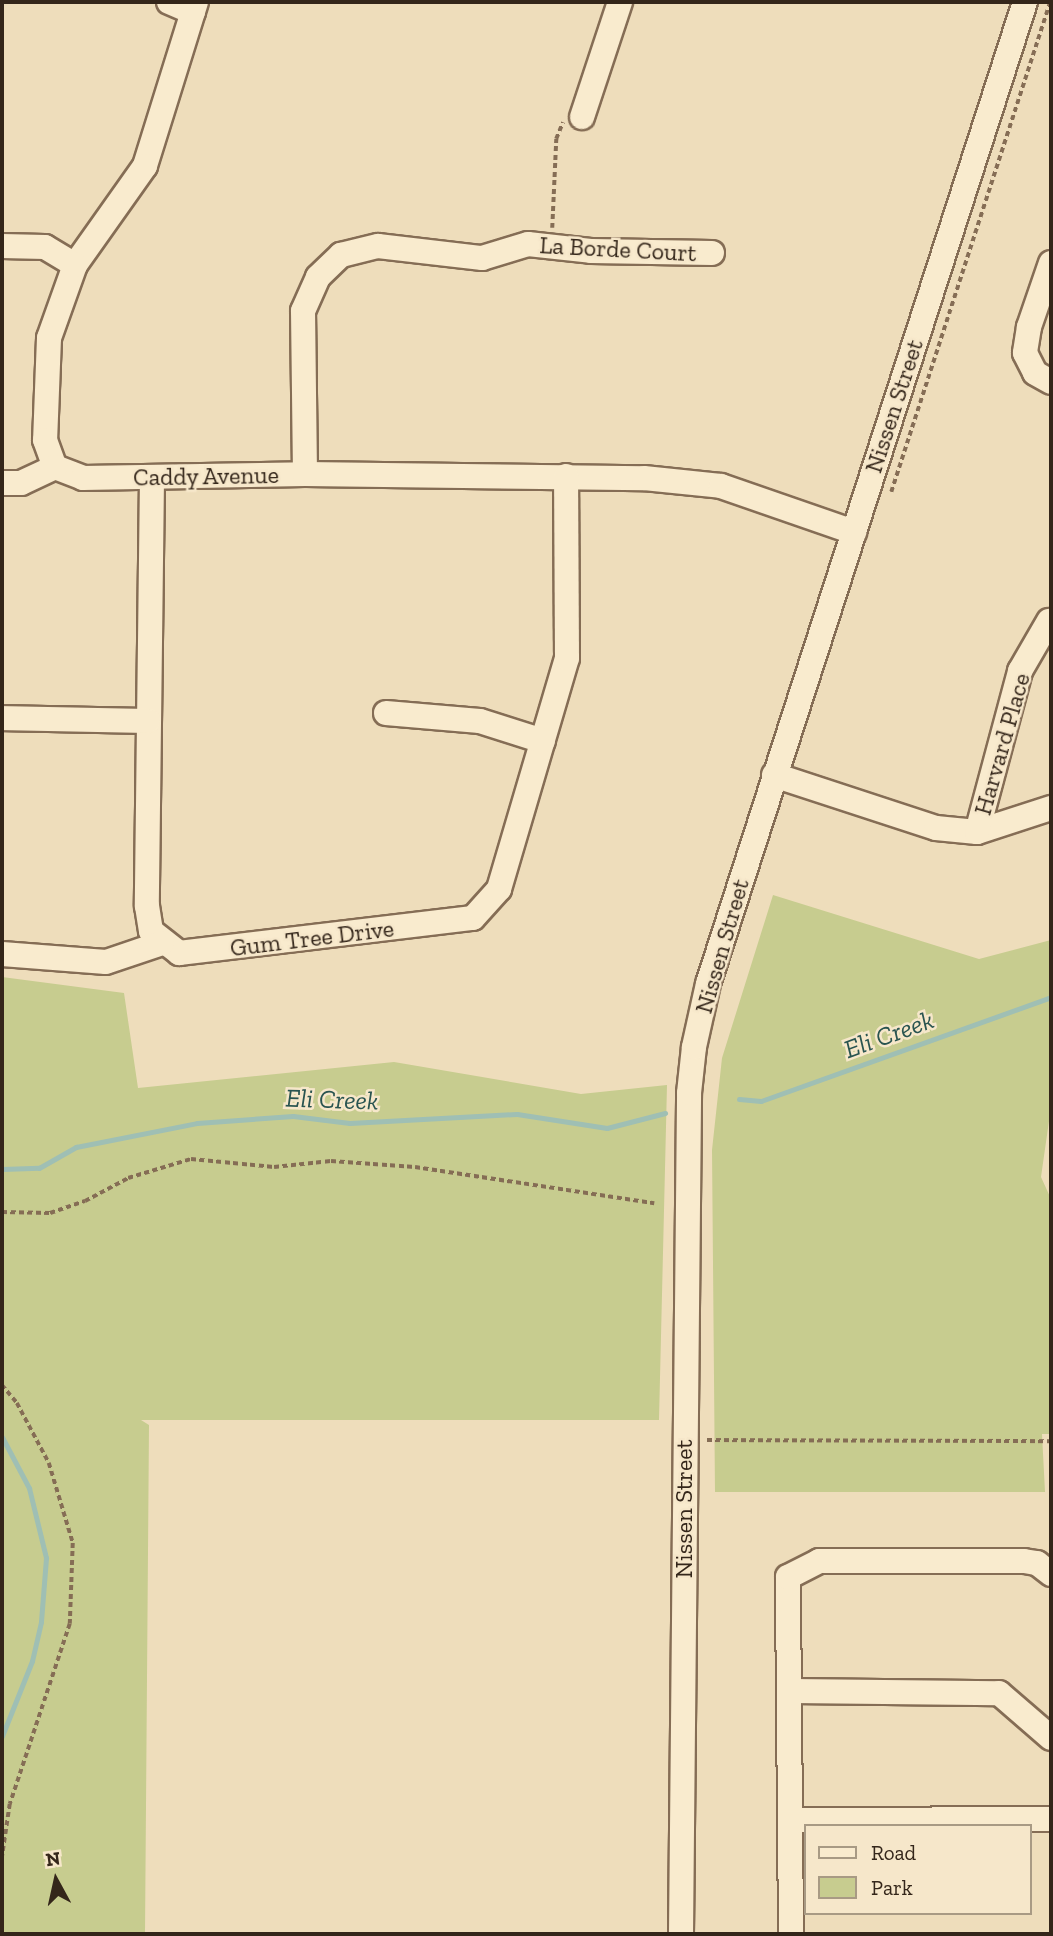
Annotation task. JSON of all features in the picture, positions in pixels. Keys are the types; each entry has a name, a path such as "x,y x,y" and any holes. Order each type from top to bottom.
{"street":[{"path":"2,483 21,483 55,467 45,440 48,338 75,265 145,166 195,7 169,2"},
{"path":"582,117 620,2"},
{"name":"Nissen Street","path":"681,1934 689,1093 708,984 1025,2"},
{"name":"La Borde Court","path":"305,474 303,312 318,277 341,255 378,246 482,258 528,244 712,253"},
{"path":"2,246 45,247 75,265"},
{"path":"1051,263 1029,327 1025,353 1035,373 1051,382"},
{"name":"Caddy Avenue","path":"55,467 83,478 305,474 566,476 721,486 854,532"},
{"name":"Gum Tree Drive","path":"162,943 179,953 473,918 499,889 567,658 566,476"},
{"path":"2,954 106,962 162,943 151,931 147,906 152,478"},
{"name":"Harvard Place","path":"977,832 1020,671 1049,621"},
{"path":"386,713 480,721 543,741"},
{"path":"2,718 148,721"},
{"path":"774,775 936,828 977,832 1051,808"},
{"path":"791,1934 792,1691 785,1596 788,1577 802,1566 818,1561 1024,1561 1037,1563 1051,1574"},
{"path":"792,1691 999,1693 1051,1738"},
{"path":"791,1820 1051,1819"}],"path":[{"path":"886,506 1050,2"},
{"path":"551,247 556,139 562,122 582,117"},
{"path":"2,1212 50,1213 85,1201 128,1178 191,1159 233,1160 274,1167 331,1161 415,1167 654,1203"},
{"path":"2,1385 17,1403 49,1463 74,1543 70,1624 10,1804 2,1858"},
{"path":"706,1440 1051,1441"}],"green space":[{"path":"773,895 979,959 1051,940 1051,1107 1041,1177 1051,1199 1051,1434 1042,1434 1045,1492 715,1492 712,1150 722,1058"},
{"path":"2,977 124,993 138,1088 394,1062 581,1094 667,1085 659,1420 141,1420 149,1425 145,1934 2,1934"}],"waterway":[{"name":"Eli Creek","path":"739,1099 761,1101 1051,997"},
{"name":"Eli Creek","path":"2,1169 39,1168 76,1147 197,1123 293,1116 350,1123 517,1114 607,1128 665,1113"},
{"path":"2,1437 29,1488 46,1558 41,1622 32,1661 2,1736"}]}
